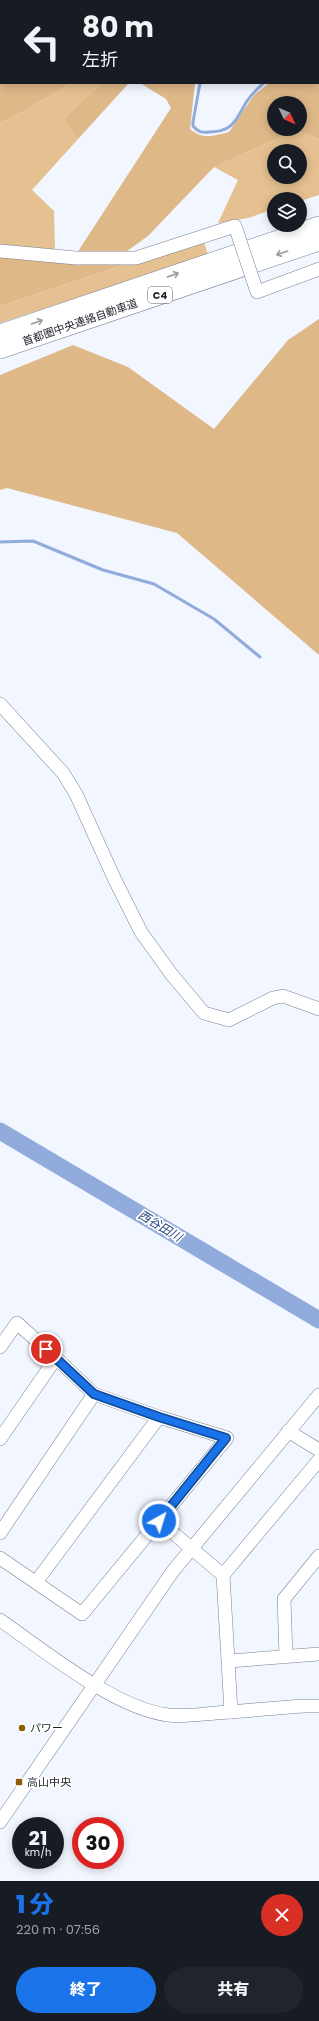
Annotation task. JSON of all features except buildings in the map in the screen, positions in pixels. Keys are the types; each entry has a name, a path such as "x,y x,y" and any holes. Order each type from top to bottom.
{"highway":[{"name":"首都圏中央連絡自動車道","path":"0,334 319,226"},
{"name":"首都圏中央連絡自動車道","path":"0,349 319,241"}],"street":[{"path":"0,251 76,258 136,258 235,226 257,292 319,269"},
{"path":"0,704 63,773 90,822 114,878 141,932 172,975 204,1013 229,1020 273,998 283,996 319,1009"},
{"path":"0,1347 17,1323 94,1394 159,1417 226,1438 82,1614 0,1558"},
{"path":"0,1439 56,1358"},
{"path":"0,1533 94,1394"},
{"path":"0,1822 155,1595 191,1549 319,1395"},
{"path":"36,1582 159,1417"},
{"path":"288,1431 319,1450"},
{"path":"231,1712 223,1575 319,1460"},
{"path":"159,1521 223,1575"},
{"path":"286,1656 284,1599 319,1556"},
{"path":"0,1620 94,1685 136,1706 168,1715 319,1706"},
{"path":"229,1660 319,1654"}],"shaded area":[{"path":"0,84 70,84 8,120 0,122"},
{"path":"70,84 100,84 64,119 78,139 32,190 54,211 55,251 0,248 0,122 8,120"},
{"path":"100,84 128,84 78,139 64,119"},
{"path":"142,84 195,84 190,129 199,135 204,136 218,135 229,132 254,95 268,84 319,84 319,139 307,134 307,96 267,96 267,136 283,136 214,167 148,236 119,257 77,253 171,108 166,99"},
{"path":"307,134 319,139 319,195 307,199 307,192 267,192 267,211 248,218 218,223 238,180 214,167 283,136 307,136"},
{"path":"204,242 208,255 0,323 0,306 132,262"},
{"path":"0,256 107,265 132,262 0,306"},
{"path":"319,319 319,655 177,533 7,488 0,490 0,375 73,345 128,367 214,429 288,340"}],"waterway":[{"path":"200,84 193,126 200,132 224,130 229,127 237,119 249,99 263,84"},
{"path":"0,542 33,541 103,570 154,584 214,619 260,657"},
{"name":"西谷田川","path":"0,1131 319,1320"}],"place":[{"name":"パワー","path":"22,1728"},
{"name":"高山中央","path":"19,1782"}],"route":[{"path":"46,1349 94,1394 159,1417 226,1438 159,1521"}]}
